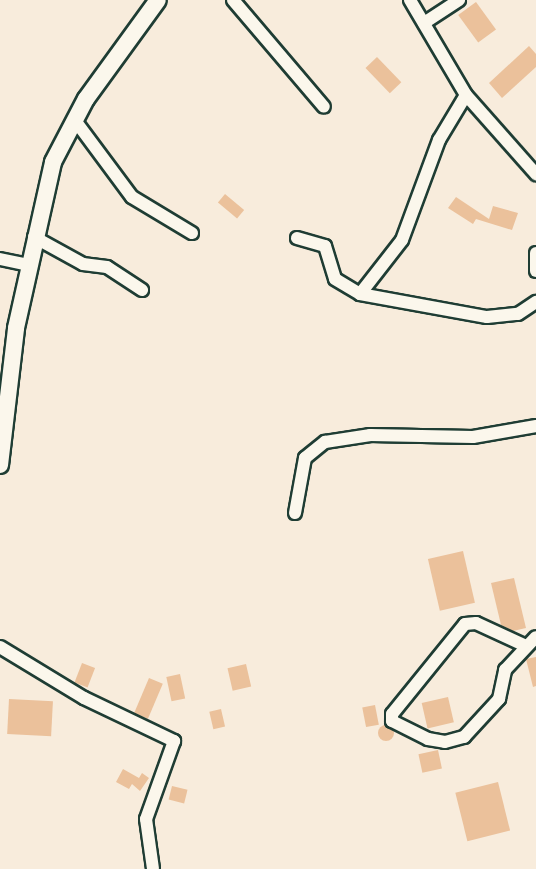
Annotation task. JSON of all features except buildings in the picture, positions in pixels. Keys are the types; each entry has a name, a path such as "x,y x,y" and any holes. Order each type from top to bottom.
{"main road":[{"path":"0,465 29,265 53,162 74,119 158,0"}],"street":[{"path":"233,0 324,107"},
{"path":"410,0 466,95 536,174"},
{"path":"424,23 459,0"},
{"path":"360,294 402,240 438,140 466,95"},
{"path":"74,119 132,197 192,233"},
{"path":"34,237 83,264 106,267 142,290"},
{"path":"297,238 325,246 335,279 360,294 487,317 518,314 536,302"},
{"path":"536,253 536,271"},
{"path":"0,259 29,265"},
{"path":"295,513 305,458 312,448 325,442 370,435 473,437 536,426"},
{"path":"526,646 476,623 465,624 392,714 392,721 428,739 445,742 464,737 500,699 504,670 536,637"},
{"path":"0,646 84,698 174,741 146,819 153,869"}]}
